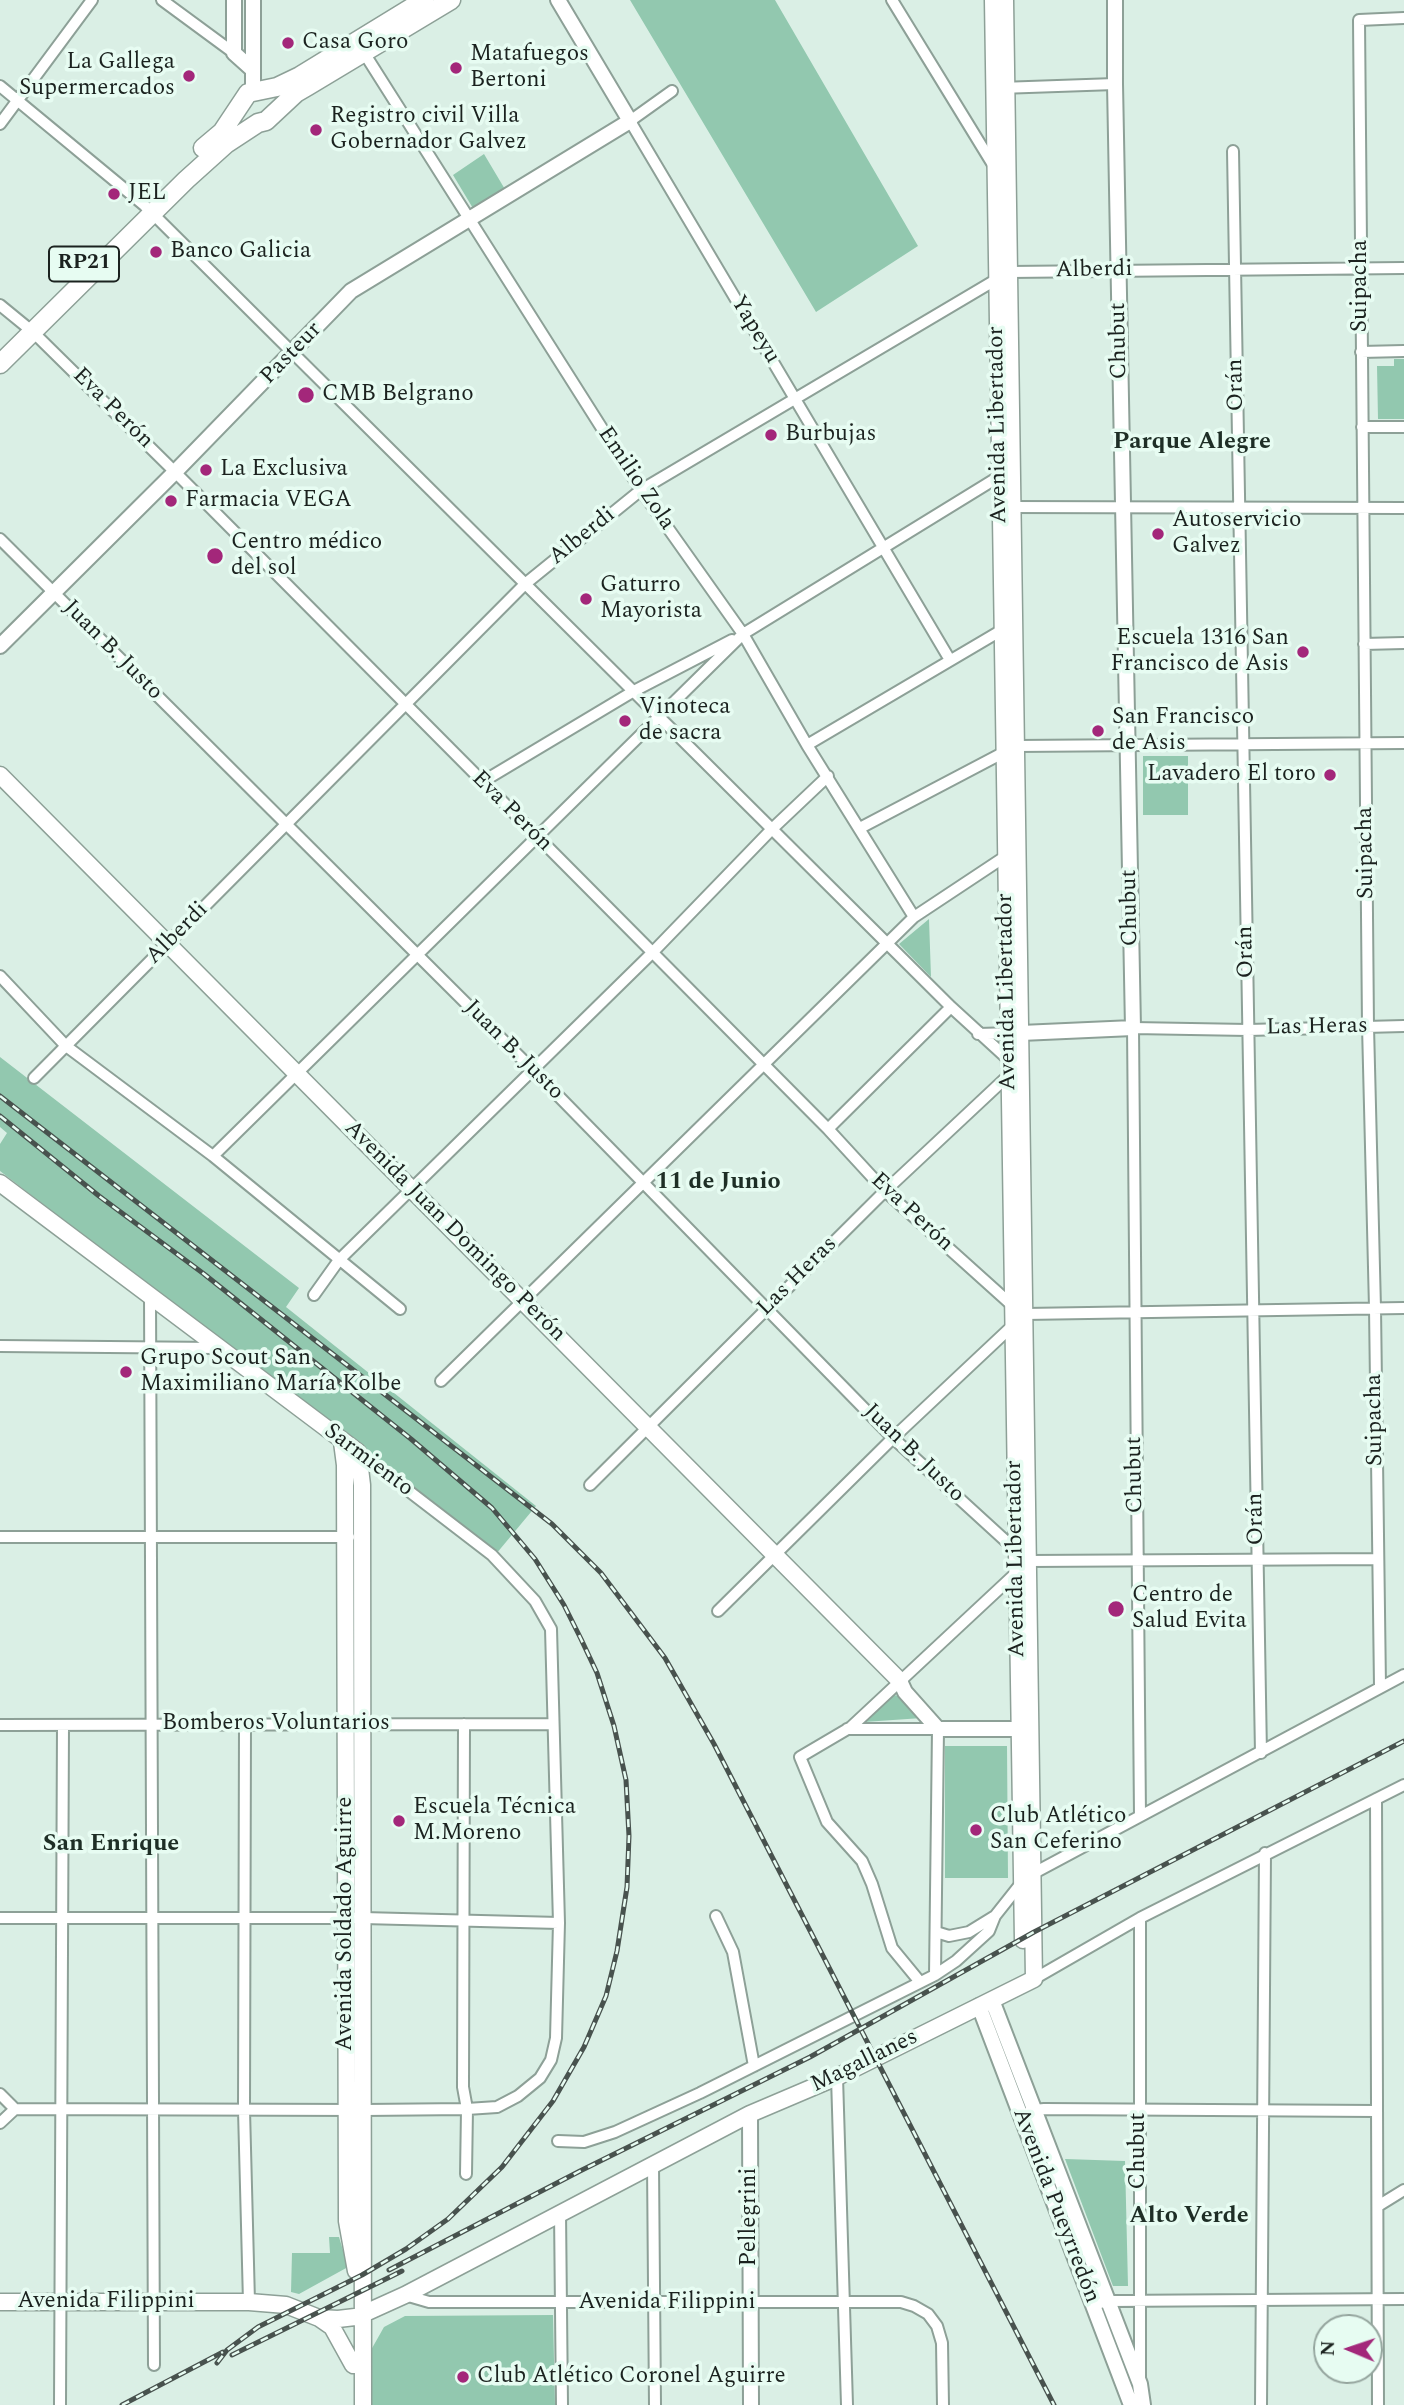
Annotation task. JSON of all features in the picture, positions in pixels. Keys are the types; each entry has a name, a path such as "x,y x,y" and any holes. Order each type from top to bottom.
{"main road":[{"name":"Avenida Libertador","path":"993,0 1000,88 1029,1982"},
{"name":"Avenida Libertador","path":"1000,88 1005,0"},
{"name":"RP21","path":"0,364 28,328 149,209 222,132 252,95 277,87 360,47 438,2"},
{"name":"RP21","path":"149,209 226,144 265,119 360,47"},
{"path":"252,95 273,100 274,107 265,119 246,118 252,95"},
{"name":"RP21","path":"0,347 28,328"},
{"name":"Avenida Libertador","path":"1006,507 1002,630 1010,748 1006,856 1015,1033 1009,1067 1017,1315"},
{"name":"Avenida Juan Domingo Perón","path":"0,775 165,947"},
{"name":"Avenida Juan Domingo Perón","path":"0,786 165,947 899,1686"},
{"name":"Sarmiento","path":"0,1183 216,1348 358,1452"},
{"name":"Avenida Soldado Aguirre","path":"342,1442 354,1537"},
{"name":"Avenida Soldado Aguirre","path":"358,1452 361,1467 354,1537 354,1724 346,1918 346,2110 347,2221 356,2270 363,2405"},
{"name":"Avenida Soldado Aguirre","path":"353,2405 353,2365 359,2316 364,2110 363,1917 354,1724"},
{"name":"Magallanes","path":"319,2318 359,2316 405,2295 750,2114 837,2077 1029,1982"},
{"name":"Avenida Filippini","path":"0,2302 249,2302 286,2305 319,2318 332,2327 353,2365"}],"street":[{"path":"0,124 92,0"},
{"path":"162,0 253,70"},
{"path":"234,0 234,53"},
{"path":"252,95 253,0"},
{"name":"Yapeyu","path":"558,0 950,660"},
{"path":"892,0 1001,171"},
{"name":"Chubut","path":"1115,0 1133,1028 1140,1815"},
{"name":"Suipacha","path":"1380,1686 1368,1027 1359,20 1404,18"},
{"name":"Emilio Zola","path":"360,47 641,489 743,634 807,745 914,917"},
{"path":"1000,88 1115,84"},
{"path":"0,86 149,209 1009,1067"},
{"path":"630,121 672,92"},
{"name":"Pasteur","path":"0,646 293,353 351,291 630,121"},
{"name":"Orán","path":"1233,151 1261,1753"},
{"name":"Alberdi","path":"34,1078 525,584 641,489 1003,275 1404,268"},
{"name":"Eva Perón","path":"0,305 28,328 175,472 828,1129 884,1191 1017,1315"},
{"path":"1361,352 1404,352"},
{"path":"1362,428 1404,427"},
{"path":"482,782 634,691 743,634 1006,476"},
{"path":"1006,507 1404,508"},
{"name":"Juan B. Justo","path":"0,539 533,1070 893,1438 1021,1561"},
{"path":"807,745 1002,630"},
{"path":"213,1156 743,634"},
{"path":"1364,644 1404,643"},
{"path":"860,828 1010,748 1404,743"},
{"path":"314,1295 339,1260 828,776"},
{"path":"441,1381 914,917 1006,856"},
{"path":"0,976 66,1046 213,1156 400,1309"},
{"path":"828,1129 951,1007"},
{"name":"Las Heras","path":"978,1034 1133,1028 1248,1030 1404,1026"},
{"name":"Las Heras","path":"590,1485 1009,1067"},
{"path":"150,1296 154,2365"},
{"path":"718,1611 1017,1315 1404,1308"},
{"path":"0,1346 149,1345 216,1348"},
{"name":"Sarmiento","path":"358,1452 492,1555 535,1601 551,1629 552,1724"},
{"path":"0,1537 354,1537"},
{"path":"920,1982 892,1948 862,1861 827,1822 800,1757 847,1729 899,1686 1021,1561 1377,1559"},
{"path":"936,1932 949,1936 969,1932 995,1916 1028,1878 1140,1815 1404,1675"},
{"name":"Avenida Juan Domingo Perón","path":"899,1686 938,1729"},
{"path":"245,1724 244,2110 249,2302"},
{"path":"464,1724 463,2087 467,2109 466,2174"},
{"path":"0,2123 15,2109 467,2109 497,2107 518,2096 540,2078 551,2060 556,2038 559,1923 552,1724"},
{"name":"Bomberos Voluntarios","path":"0,1725 552,1724"},
{"path":"60,2405 63,1725"},
{"path":"847,1729 1026,1729"},
{"path":"935,1975 938,1729"},
{"name":"Magallanes","path":"1029,1982 1140,1918 1404,1784"},
{"path":"1376,1799 1378,2405"},
{"path":"1261,2405 1265,1853"},
{"path":"716,1916 733,1952 754,2066"},
{"path":"558,2141 584,2142 615,2132 935,1975 956,1961 989,1931 995,1916"},
{"path":"0,1918 63,1920 363,1917 559,1923"},
{"name":"Chubut","path":"1140,1918 1140,2384"},
{"name":"Avenida Pueyrredón","path":"985,2003 1028,2113 1108,2301 1146,2405"},
{"path":"837,2077 847,2405"},
{"path":"0,2094 15,2109"},
{"path":"1028,2113 1139,2110 1377,2111"},
{"name":"Avenida Pueyrredón","path":"1028,2113 1093,2305 1131,2405"},
{"name":"Pellegrini","path":"750,2114 751,2405"},
{"path":"653,2164 655,2405"},
{"path":"1378,2206 1404,2190"},
{"path":"560,2212 562,2405"},
{"name":"Avenida Filippini","path":"405,2295 429,2302 901,2302 928,2314 937,2326 942,2343 943,2405"},
{"path":"1093,2305 1108,2301 1404,2299"}],"green space":[{"path":"630,0 775,0 918,246 816,312"},
{"path":"484,154 506,191 474,210 453,175"},
{"path":"1394,359 1404,359 1404,419 1378,419 1377,366 1394,366"},
{"path":"1143,756 1188,756 1188,815 1143,815"},
{"path":"929,919 931,977 899,944"},
{"path":"0,1057 299,1288 286,1307 536,1506 496,1554 0,1171 0,1144 7,1133 0,1127"},
{"path":"894,1695 899,1696 922,1718 864,1722"},
{"name":"Club Atlético San Ceferino","path":"945,1746 1007,1746 1008,1878 945,1878"},
{"path":"1065,2159 1125,2161 1128,2286 1113,2286"},
{"path":"329,2237 339,2237 348,2267 299,2294 291,2292 292,2253 330,2253"},
{"name":"Club Atlético Coronel Aguirre","path":"553,2315 555,2405 371,2405 371,2350 384,2327 405,2316"}],"railway":[{"path":"0,1096 552,1524 601,1573 665,1658 714,1744 1054,2405"},
{"path":"0,1116 99,1196 204,1274 411,1439 492,1508 535,1559 564,1605 581,1639 597,1673 614,1726 626,1780 629,1836 627,1887 617,1951 606,1996 584,2047 553,2101 502,2167 448,2219 406,2249 362,2275 258,2327 227,2350 217,2363"},
{"path":"389,2270 580,2171 810,2057 1034,1932 1404,1741"},
{"path":"232,2355 402,2271"},
{"path":"122,2405 223,2352"}],"place":[{"name":"Casa Goro","path":"288,43"},
{"name":"Matafuegos Bertoni","path":"456,68"},
{"name":"La Gallega Supermercados","path":"189,76"},
{"name":"Registro civil Villa Gobernador Galvez","path":"316,130"},
{"name":"JEL","path":"114,194"},
{"name":"Banco Galicia","path":"156,252"},
{"name":"CMB Belgrano","path":"306,395"},
{"name":"Burbujas","path":"771,435"},
{"name":"La Exclusiva","path":"206,470"},
{"name":"Farmacia VEGA","path":"171,501"},
{"name":"Autoservicio Galvez","path":"1158,534"},
{"name":"Centro médico del sol","path":"215,556"},
{"name":"Gaturro Mayorista","path":"586,599"},
{"name":"Escuela 1316 San Francisco de Asis","path":"1303,652"},
{"name":"Vinoteca de sacra","path":"625,721"},
{"name":"San Francisco de Asis","path":"1098,731"},
{"name":"Lavadero El toro","path":"1330,775"},
{"name":"Grupo Scout San Maximiliano María Kolbe","path":"126,1372"},
{"name":"Centro de Salud Evita","path":"1116,1609"},
{"name":"Escuela Técnica M.Moreno","path":"399,1821"},
{"name":"Club Atlético San Ceferino","path":"976,1830"},
{"name":"Club Atlético Coronel Aguirre","path":"463,2377"}],"district":[{"name":"Parque Alegre","path":"1192,443"},
{"name":"11 de Junio","path":"718,1183"},
{"name":"San Enrique","path":"111,1845"},
{"name":"Alto Verde","path":"1189,2217"}]}
